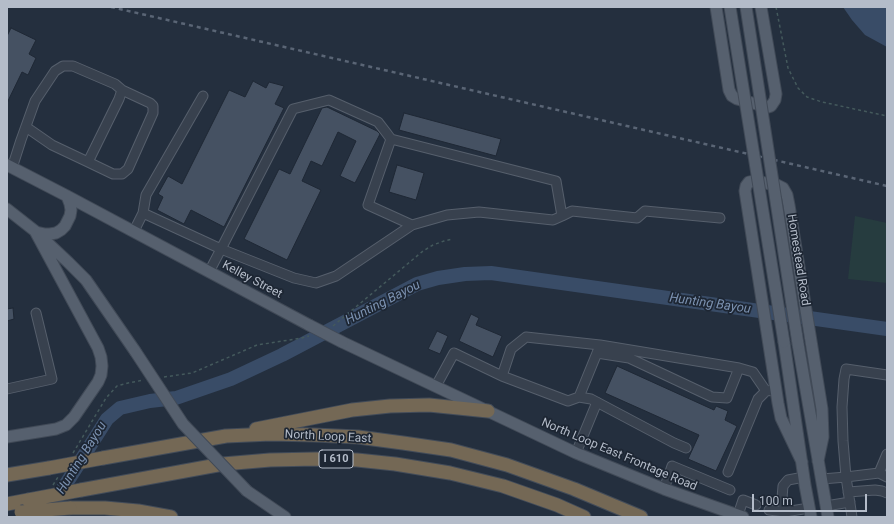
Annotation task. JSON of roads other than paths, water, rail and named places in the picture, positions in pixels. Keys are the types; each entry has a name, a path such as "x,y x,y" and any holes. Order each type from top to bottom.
{"highway":[{"path":"226,436 352,410 390,406 429,405 488,411"},
{"name":"North Loop East","path":"7,475 55,470 103,458 226,436 271,434 358,437 451,450 507,465 574,489 641,517"},
{"name":"North Loop East","path":"7,504 223,464 270,460 316,459 357,460 395,464 450,473 503,486 557,505 584,517"},
{"path":"7,512 70,508 105,508 138,511 171,517"}],"main road":[{"path":"716,7 729,90 732,96 737,99 768,107 771,106 775,100 776,94 761,7"},
{"path":"730,7 810,513"},
{"name":"Homestead Road","path":"746,7 798,344 827,512"},
{"name":"Kelley Street","path":"10,167 134,231 311,330 342,342 488,411"},
{"path":"802,462 781,418 778,403 771,391 769,345 745,191 749,182 754,181 777,185 783,188 787,195 822,409 823,437 818,461"},
{"path":"35,232 45,234 56,233 65,226 71,210 67,196"},
{"path":"7,209 35,232 86,280 183,424 247,491 285,517"},
{"path":"7,437 56,429 66,425 74,417 98,382 101,375 101,357 98,348 35,232"},
{"name":"North Loop East Frontage Road","path":"488,411 576,453 664,489 740,516"}],"lane":[{"path":"10,167 35,101 55,71 63,66 73,66 115,84 122,90 150,103 153,106 153,113 128,169 122,174 113,174 52,146 26,127"},
{"path":"88,162 119,100 122,90"},
{"path":"134,231 143,214 146,195 203,96"},
{"path":"209,272 293,109 329,100 378,122 385,130 390,140 368,205 412,225"},
{"path":"390,140 556,182 562,216"},
{"path":"143,214 221,249 294,278 316,283 336,276 412,225 447,215 479,212 553,220 572,211 637,218 645,211 720,218"},
{"path":"7,389 52,379 36,313"},
{"path":"502,376 511,349 526,337 599,349 739,368 753,372 754,375 771,391 758,399 728,472"},
{"path":"599,349 629,358 712,397 727,398 739,368"},
{"path":"579,397 599,349"},
{"path":"436,386 454,353 502,376 568,400 579,397 597,402 686,448"},
{"path":"852,517 846,477 843,441 842,407 846,369 887,375"},
{"path":"576,453 597,402"},
{"path":"822,480 883,475 887,454"},
{"path":"664,489 672,466 730,490"},
{"path":"784,514 782,498 783,486 788,480 804,477"},
{"path":"848,492 875,490 887,493"},
{"path":"740,516 743,500 756,505"},
{"path":"827,512 850,502"},
{"path":"769,510 784,514 810,513"}],"water":[{"path":"843,7 887,7 887,47 865,35"}],"waterway":[{"name":"Hunting Bayou","path":"45,517 107,419 120,408 150,401 176,398 231,379 282,355 417,284 438,278 465,274 491,273 887,329"}],"railway":[{"path":"111,7 887,186"}]}
